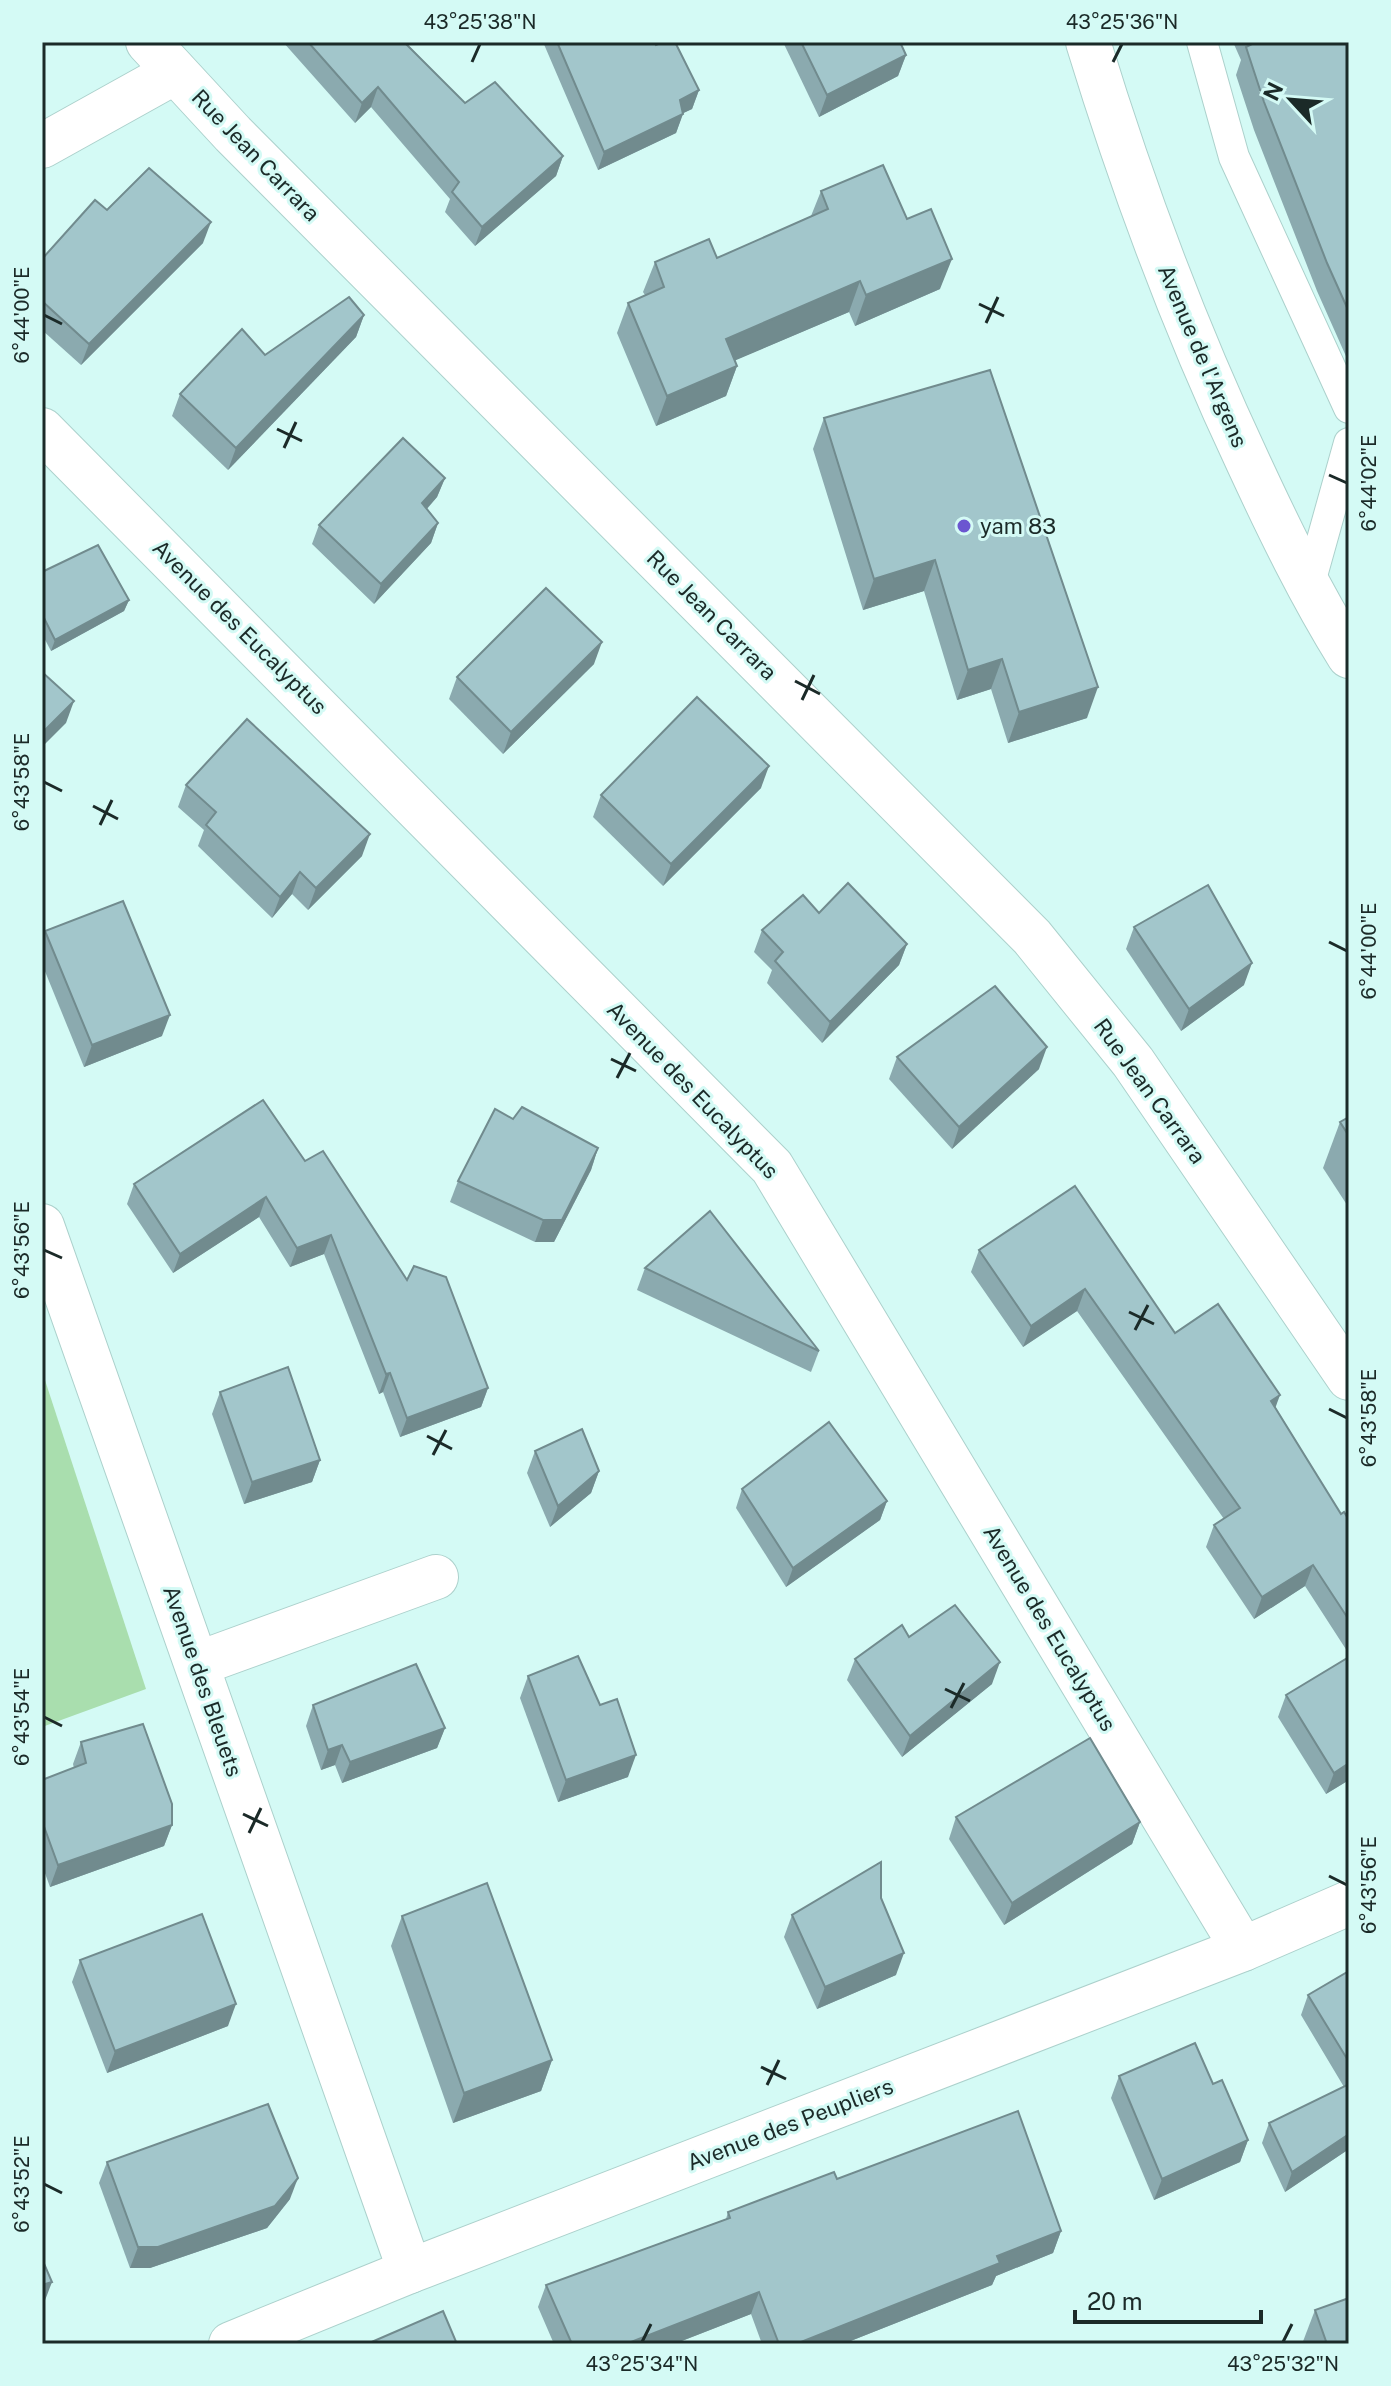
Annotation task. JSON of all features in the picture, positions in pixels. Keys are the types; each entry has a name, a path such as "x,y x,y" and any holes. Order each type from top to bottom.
{"street":[{"name":"Avenue de l'Argens","path":"1088,42 1120,148 1199,356 1308,590 1349,656"},
{"path":"42,146 161,57"},
{"name":"Rue Jean Carrara","path":"161,57 1032,937 1133,1062 1349,1378"},
{"name":"Avenue des Eucalyptus","path":"42,430 772,1167 1243,1949"},
{"name":"Avenue des Bleuets","path":"42,1226 410,2271"},
{"path":"197,1664 436,1577"},
{"name":"Avenue des Peupliers","path":"231,2344 410,2271 1243,1949 1349,1903"}],"lane":[{"path":"1202,42 1234,157 1349,408"},
{"path":"1308,590 1349,443"}],"green space":[{"path":"42,1371 146,1689 42,1727"}],"building":[{"path":"308,42 404,42 465,103 495,82 563,156 482,227 452,192 459,182 378,87 362,103"},
{"path":"557,42 654,42 656,45 675,42 699,90 680,100 683,114 604,152"},
{"path":"801,42 900,42 906,55 827,95"},
{"path":"1256,42 1349,42 1349,312 1264,102 1246,47"},
{"path":"883,165 907,219 931,209 952,259 866,295 860,281 726,339 737,366 667,396 628,303 664,287 655,262 709,239 717,258 828,209 821,191"},
{"path":"149,168 211,222 89,344 42,301 42,259 95,200 107,210"},
{"path":"349,297 364,315 236,448 180,394 242,329 265,355"},
{"path":"990,370 1098,687 1019,712 1002,659 968,670 935,560 874,579 824,418"},
{"path":"403,438 445,478 422,503 438,523 381,584 319,525"},
{"path":"98,545 129,600 55,640 42,614 42,572"},
{"path":"546,588 602,642 511,732 457,677"},
{"path":"42,672 74,701 42,733"},
{"path":"697,697 769,766 671,864 601,795"},
{"path":"247,719 370,834 316,888 300,872 280,897 206,825 216,812 186,785"},
{"path":"848,883 907,944 830,1022 775,961 783,952 762,930 803,895 819,913"},
{"path":"1208,885 1252,963 1189,1009 1134,927"},
{"path":"123,901 170,1015 92,1045 45,931"},
{"path":"995,986 1047,1047 959,1127 897,1057"},
{"path":"263,1100 305,1161 323,1151 407,1280 414,1266 446,1277 488,1388 407,1418 390,1373 386,1374 331,1235 297,1248 266,1197 180,1254 134,1184"},
{"path":"522,1107 598,1148 562,1220 543,1220 458,1181 495,1109 513,1119"},
{"path":"1349,1117 1349,1136 1340,1122"},
{"path":"1075,1186 1175,1333 1218,1304 1280,1395 1271,1401 1341,1514 1344,1512 1349,1520 1349,1620 1313,1565 1262,1597 1214,1525 1240,1508 1085,1289 1031,1326 979,1250"},
{"path":"710,1211 819,1351 645,1268"},
{"path":"288,1367 320,1460 252,1482 220,1392"},
{"path":"829,1422 887,1501 793,1568 742,1489"},
{"path":"582,1429 599,1471 558,1506 535,1451"},
{"path":"955,1605 1000,1662 910,1736 855,1659 902,1625 909,1637"},
{"path":"578,1656 600,1705 617,1699 636,1755 566,1780 528,1676"},
{"path":"1349,1657 1349,1763 1334,1773 1286,1695"},
{"path":"416,1664 445,1728 350,1762 342,1745 328,1750 313,1705"},
{"path":"143,1724 172,1804 172,1825 58,1865 42,1821 42,1780 86,1763 81,1742"},
{"path":"1090,1738 1140,1822 1012,1903 956,1817"},
{"path":"881,1862 881,1898 904,1953 825,1987 792,1915"},
{"path":"487,1883 552,2060 464,2093 402,1916"},
{"path":"202,1914 236,2004 115,2051 80,1960"},
{"path":"1349,1971 1349,2062 1308,1995"},
{"path":"1195,2043 1213,2084 1222,2080 1248,2140 1162,2179 1119,2076"},
{"path":"1349,2084 1349,2134 1292,2172 1269,2123"},
{"path":"268,2104 298,2178 275,2206 158,2247 138,2247 107,2162"},
{"path":"1018,2111 1061,2231 997,2256 1000,2263 796,2344 779,2344 759,2292 626,2344 572,2344 546,2285 730,2218 728,2212 834,2172 837,2179"},
{"path":"42,2259 52,2282 42,2285"},
{"path":"1349,2298 1349,2344 1327,2344 1315,2310"},
{"path":"443,2311 457,2344 367,2344"}],"place":[{"name":"yam 83","path":"964,526"}]}
